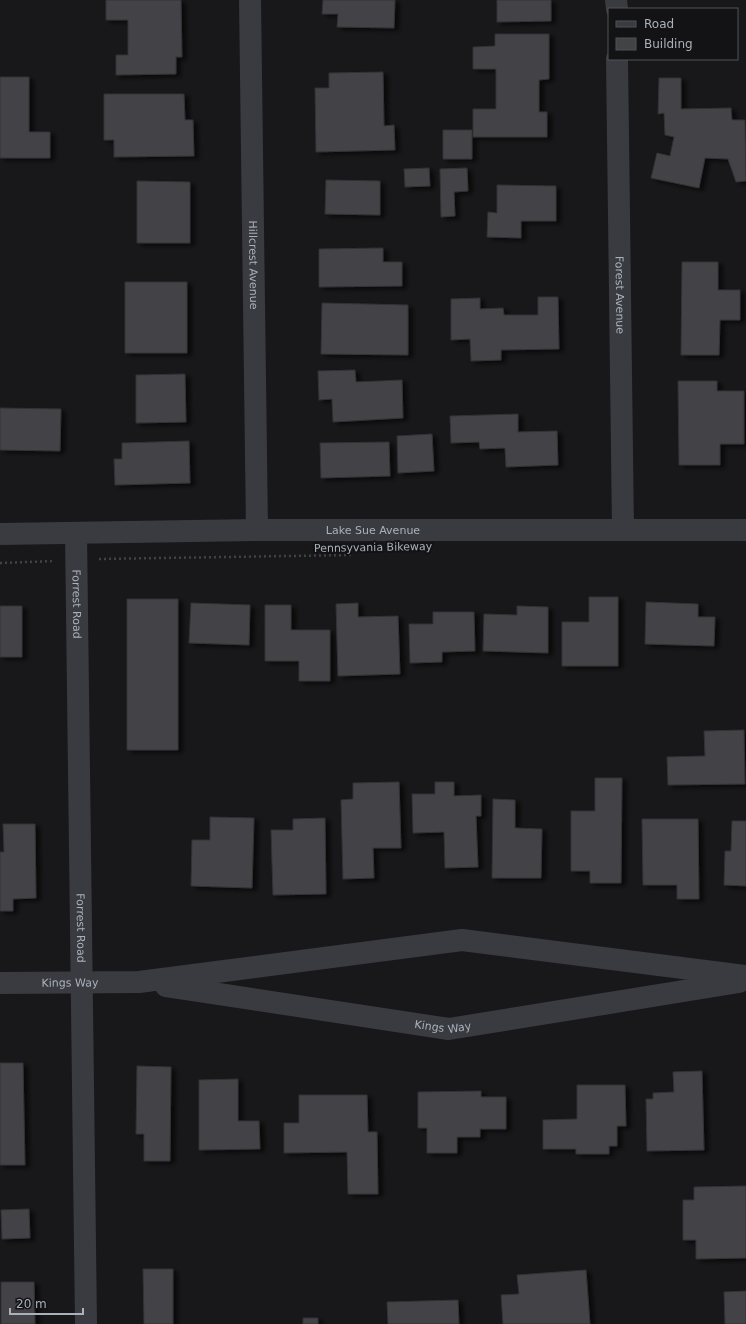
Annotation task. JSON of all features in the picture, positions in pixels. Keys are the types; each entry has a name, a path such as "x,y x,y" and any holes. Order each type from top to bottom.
{"street":[{"name":"Hillcrest Avenue","path":"250,0 257,530"},
{"name":"Forest Avenue","path":"617,60 623,530"},
{"name":"Lake Sue Avenue","path":"0,534 257,530 746,530"},
{"name":"Forrest Road","path":"76,533 86,1324"},
{"name":"Kings Way","path":"0,983 139,982 462,940 746,976"},
{"name":"Kings Way","path":"139,982 449,1029 746,981"}],"path":[{"name":"Pennsyvania Bikeway","path":"0,563 76,560 360,555"}],"building":[{"path":"106,0 181,0 182,57 176,57 176,74 116,75 116,55 128,55 128,20 106,20"},
{"path":"323,0 395,0 394,28 337,27 338,14 322,14"},
{"path":"497,0 551,0 551,21 497,22"},
{"path":"495,34 549,34 549,79 539,80 539,112 547,112 547,137 473,137 473,109 496,109 496,69 473,69 473,47 495,46"},
{"path":"383,72 384,126 394,125 395,150 316,152 315,88 329,88 329,73"},
{"path":"0,77 29,77 29,132 50,132 50,158 0,158"},
{"path":"659,78 681,78 681,109 731,108 732,120 745,120 746,181 736,182 728,159 705,158 699,188 651,178 657,153 670,156 674,137 665,135 664,113 658,114"},
{"path":"104,94 184,94 185,120 193,120 194,156 114,157 114,140 104,140"},
{"path":"443,130 472,130 472,159 443,159"},
{"path":"429,168 430,186 405,187 404,169"},
{"path":"467,168 468,191 454,192 455,216 441,217 440,169"},
{"path":"326,180 380,181 380,215 325,214"},
{"path":"137,181 190,182 190,243 137,243"},
{"path":"497,185 556,186 556,221 521,221 521,238 487,237 488,212 497,213"},
{"path":"383,248 383,262 402,262 402,286 319,287 319,249"},
{"path":"682,262 718,262 718,290 740,290 740,320 720,320 719,355 681,355"},
{"path":"125,282 187,282 187,353 125,353"},
{"path":"538,297 558,297 559,349 501,350 501,360 471,361 470,339 451,340 451,299 480,298 480,309 503,308 504,315 538,315"},
{"path":"322,303 408,305 408,355 321,354"},
{"path":"355,370 356,382 402,380 403,418 333,422 332,399 319,400 318,371"},
{"path":"185,374 186,422 136,423 136,375"},
{"path":"678,381 717,381 717,391 744,391 744,444 720,444 720,465 679,465"},
{"path":"0,408 61,409 60,451 0,450"},
{"path":"518,414 518,432 557,431 558,465 506,467 505,448 480,449 479,442 451,443 450,416"},
{"path":"432,434 434,471 398,473 397,436"},
{"path":"189,441 190,483 115,485 114,459 122,459 122,443"},
{"path":"389,442 390,476 321,478 320,443"},
{"path":"589,597 618,597 618,666 562,666 562,622 589,622"},
{"path":"127,599 178,599 178,750 127,750"},
{"path":"646,602 698,604 698,617 715,617 714,646 645,644"},
{"path":"191,603 250,605 249,645 189,643"},
{"path":"358,603 358,617 398,616 400,674 338,676 336,604"},
{"path":"265,605 291,605 291,630 330,630 330,681 299,681 299,661 265,661"},
{"path":"0,606 22,606 22,657 0,657"},
{"path":"517,606 548,607 548,653 483,651 484,614 517,615"},
{"path":"433,612 474,612 475,651 442,652 442,662 410,663 409,624 433,624"},
{"path":"744,730 745,784 668,785 667,757 705,756 704,731"},
{"path":"595,778 622,778 621,883 590,883 590,871 571,871 571,811 595,811"},
{"path":"399,782 401,848 373,848 374,878 343,879 341,800 353,799 353,783"},
{"path":"435,782 454,782 454,796 481,795 481,816 476,816 478,867 445,868 444,832 413,833 412,794 435,794"},
{"path":"493,799 515,800 515,828 542,829 541,878 492,878"},
{"path":"210,817 254,818 252,888 191,886 192,840 210,840"},
{"path":"325,818 326,894 273,895 271,830 293,830 293,819"},
{"path":"642,819 698,819 699,899 677,899 677,885 643,885"},
{"path":"732,821 746,821 746,886 724,885 725,851 731,851"},
{"path":"3,824 35,824 36,898 13,899 13,911 0,911 0,852 4,852"},
{"path":"0,1063 23,1063 25,1165 0,1165"},
{"path":"137,1066 171,1067 170,1161 144,1161 144,1134 136,1134"},
{"path":"702,1071 704,1150 647,1151 646,1099 653,1099 653,1093 674,1092 673,1072"},
{"path":"238,1079 238,1121 259,1121 260,1149 199,1150 199,1080"},
{"path":"577,1085 625,1085 626,1126 617,1126 617,1146 609,1146 609,1154 576,1154 576,1149 543,1149 543,1120 577,1119"},
{"path":"481,1091 481,1097 506,1097 506,1129 480,1129 480,1137 457,1137 457,1153 427,1153 427,1128 418,1128 418,1092"},
{"path":"299,1095 367,1095 368,1132 377,1132 378,1194 348,1194 347,1152 284,1153 284,1123 299,1123"},
{"path":"746,1186 746,1258 696,1259 696,1240 683,1240 683,1200 694,1200 694,1187"},
{"path":"29,1209 30,1238 2,1239 1,1210"},
{"path":"143,1269 173,1269 173,1324 144,1324"},
{"path":"586,1270 590,1324 503,1324 501,1295 519,1294 517,1275"},
{"path":"1,1282 34,1282 35,1324 1,1324"},
{"path":"746,1291 746,1324 725,1324 724,1292"},
{"path":"458,1300 459,1324 388,1324 387,1302"},
{"path":"303,1318 318,1318 318,1324 303,1324"}]}
